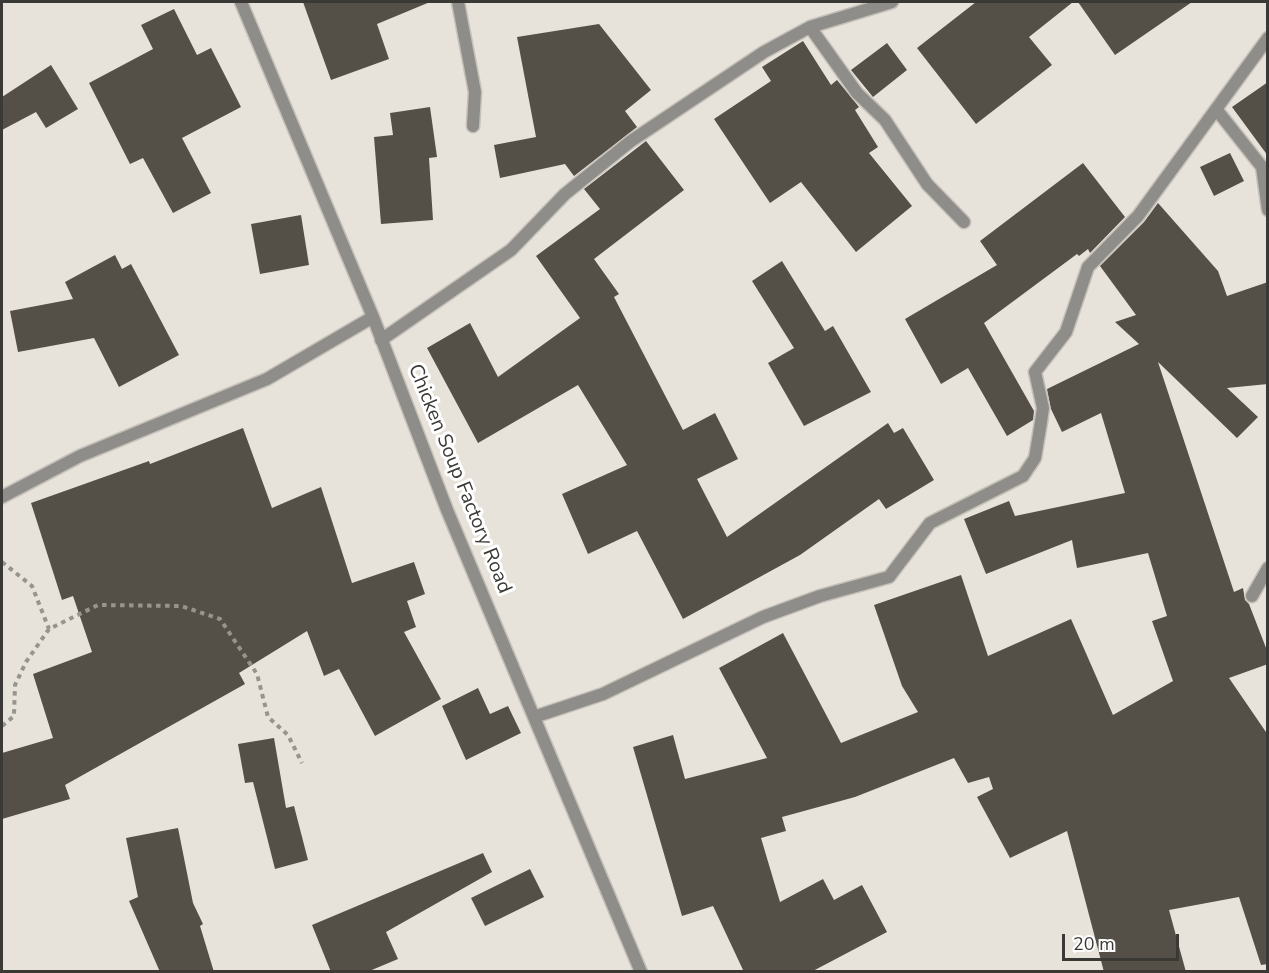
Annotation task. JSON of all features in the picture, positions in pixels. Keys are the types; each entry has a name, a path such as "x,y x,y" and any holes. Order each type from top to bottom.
{"street":[{"name":"Chicken Soup Factory Road","path":"241,2 373,317 447,510 640,972"},
{"path":"458,2 475,92 473,126"},
{"path":"381,340 511,250 565,194 631,141 764,52 810,27 892,2"},
{"path":"810,27 857,93 885,120 927,184 964,222"},
{"path":"534,717 603,694 763,617 820,596 889,577 930,523 1023,476 1035,458 1043,408 1035,372 1066,332 1088,267 1138,216 1268,38"},
{"path":"1216,109 1262,167 1268,210"},
{"path":"2,497 80,456 267,379 373,317"},
{"path":"1252,596 1268,568"}],"path":[{"path":"2,562 32,586 49,629"},
{"path":"2,726 14,716 15,685 26,662 49,629 98,605 181,606 220,619 257,674 268,717 288,735 302,763"}],"building":[{"path":"303,2 430,2 377,24 389,59 331,80"},
{"path":"976,2 1073,2 1029,37 1052,65 976,124 917,48"},
{"path":"1078,2 1192,2 1115,55"},
{"path":"174,9 197,55 211,48 241,107 182,138 211,193 173,213 143,158 130,164 89,83 153,49 141,25"},
{"path":"599,24 651,90 625,111 637,127 574,176 565,164 500,178 494,145 536,137 517,37"},
{"path":"803,41 831,85 837,80 859,107 855,110 878,147 869,153 912,206 856,252 801,182 770,203 714,119 771,81 762,67"},
{"path":"887,43 907,70 873,97 851,70"},
{"path":"51,65 78,109 46,128 36,112 2,130 2,97"},
{"path":"1268,82 1268,156 1232,107"},
{"path":"430,107 437,157 429,158 433,220 381,224 374,137 393,135 390,113"},
{"path":"646,141 684,190 594,259 619,294 614,297 683,430 715,413 738,459 697,479 727,537 888,423 894,433 903,428 934,480 886,509 879,499 800,555 683,619 637,531 588,554 562,494 627,465 578,385 478,443 427,348 470,323 498,377 580,318 536,256 600,209 584,189"},
{"path":"1230,153 1244,181 1214,196 1200,167"},
{"path":"1083,163 1125,217 1090,253 1088,249 1079,256 1077,254 984,323 1034,411 1033,420 1007,436 968,368 941,384 905,319 997,265 980,241"},
{"path":"1158,203 1218,271 1227,296 1268,282 1268,384 1227,388 1258,417 1237,438 1158,362 1234,592 1243,588 1245,600 1249,604 1268,653 1268,664 1229,678 1268,735 1268,964 1261,965 1239,897 1169,910 1186,972 1104,972 1067,831 1010,858 977,797 993,789 989,777 968,783 954,758 855,797 782,817 786,831 761,838 780,902 823,879 834,900 862,885 887,932 811,972 744,972 713,906 682,916 633,747 673,735 685,779 767,758 719,668 783,633 841,743 918,712 902,686 874,605 961,575 988,656 1071,619 1113,715 1173,681 1152,621 1167,616 1148,553 1077,568 1072,540 986,574 964,519 1009,501 1015,516 1125,493 1101,413 1062,432 1051,409 1047,389 1139,344 1115,322 1136,315 1100,266 1144,222"},
{"path":"301,215 309,265 260,274 251,224"},
{"path":"115,255 122,269 131,264 179,355 119,387 94,338 18,352 10,311 73,299 65,282"},
{"path":"782,261 825,331 833,326 871,392 804,426 768,363 794,348 752,281"},
{"path":"243,428 272,508 321,487 352,583 414,562 425,594 407,601 416,627 404,632 441,699 375,736 339,669 324,676 307,631 239,673 245,684 65,785 70,799 2,819 2,753 53,738 33,674 92,652 73,596 62,600 31,503 149,461 150,464"},
{"path":"478,688 490,714 508,706 521,733 466,760 442,706"},
{"path":"274,738 286,808 294,806 308,860 275,869 253,782 245,783 238,744"},
{"path":"178,828 193,903 203,924 200,926 214,972 160,972 129,901 138,897 126,838"},
{"path":"483,853 492,872 386,932 398,959 367,972 331,972 312,925"},
{"path":"530,869 544,897 485,926 471,898"}]}
